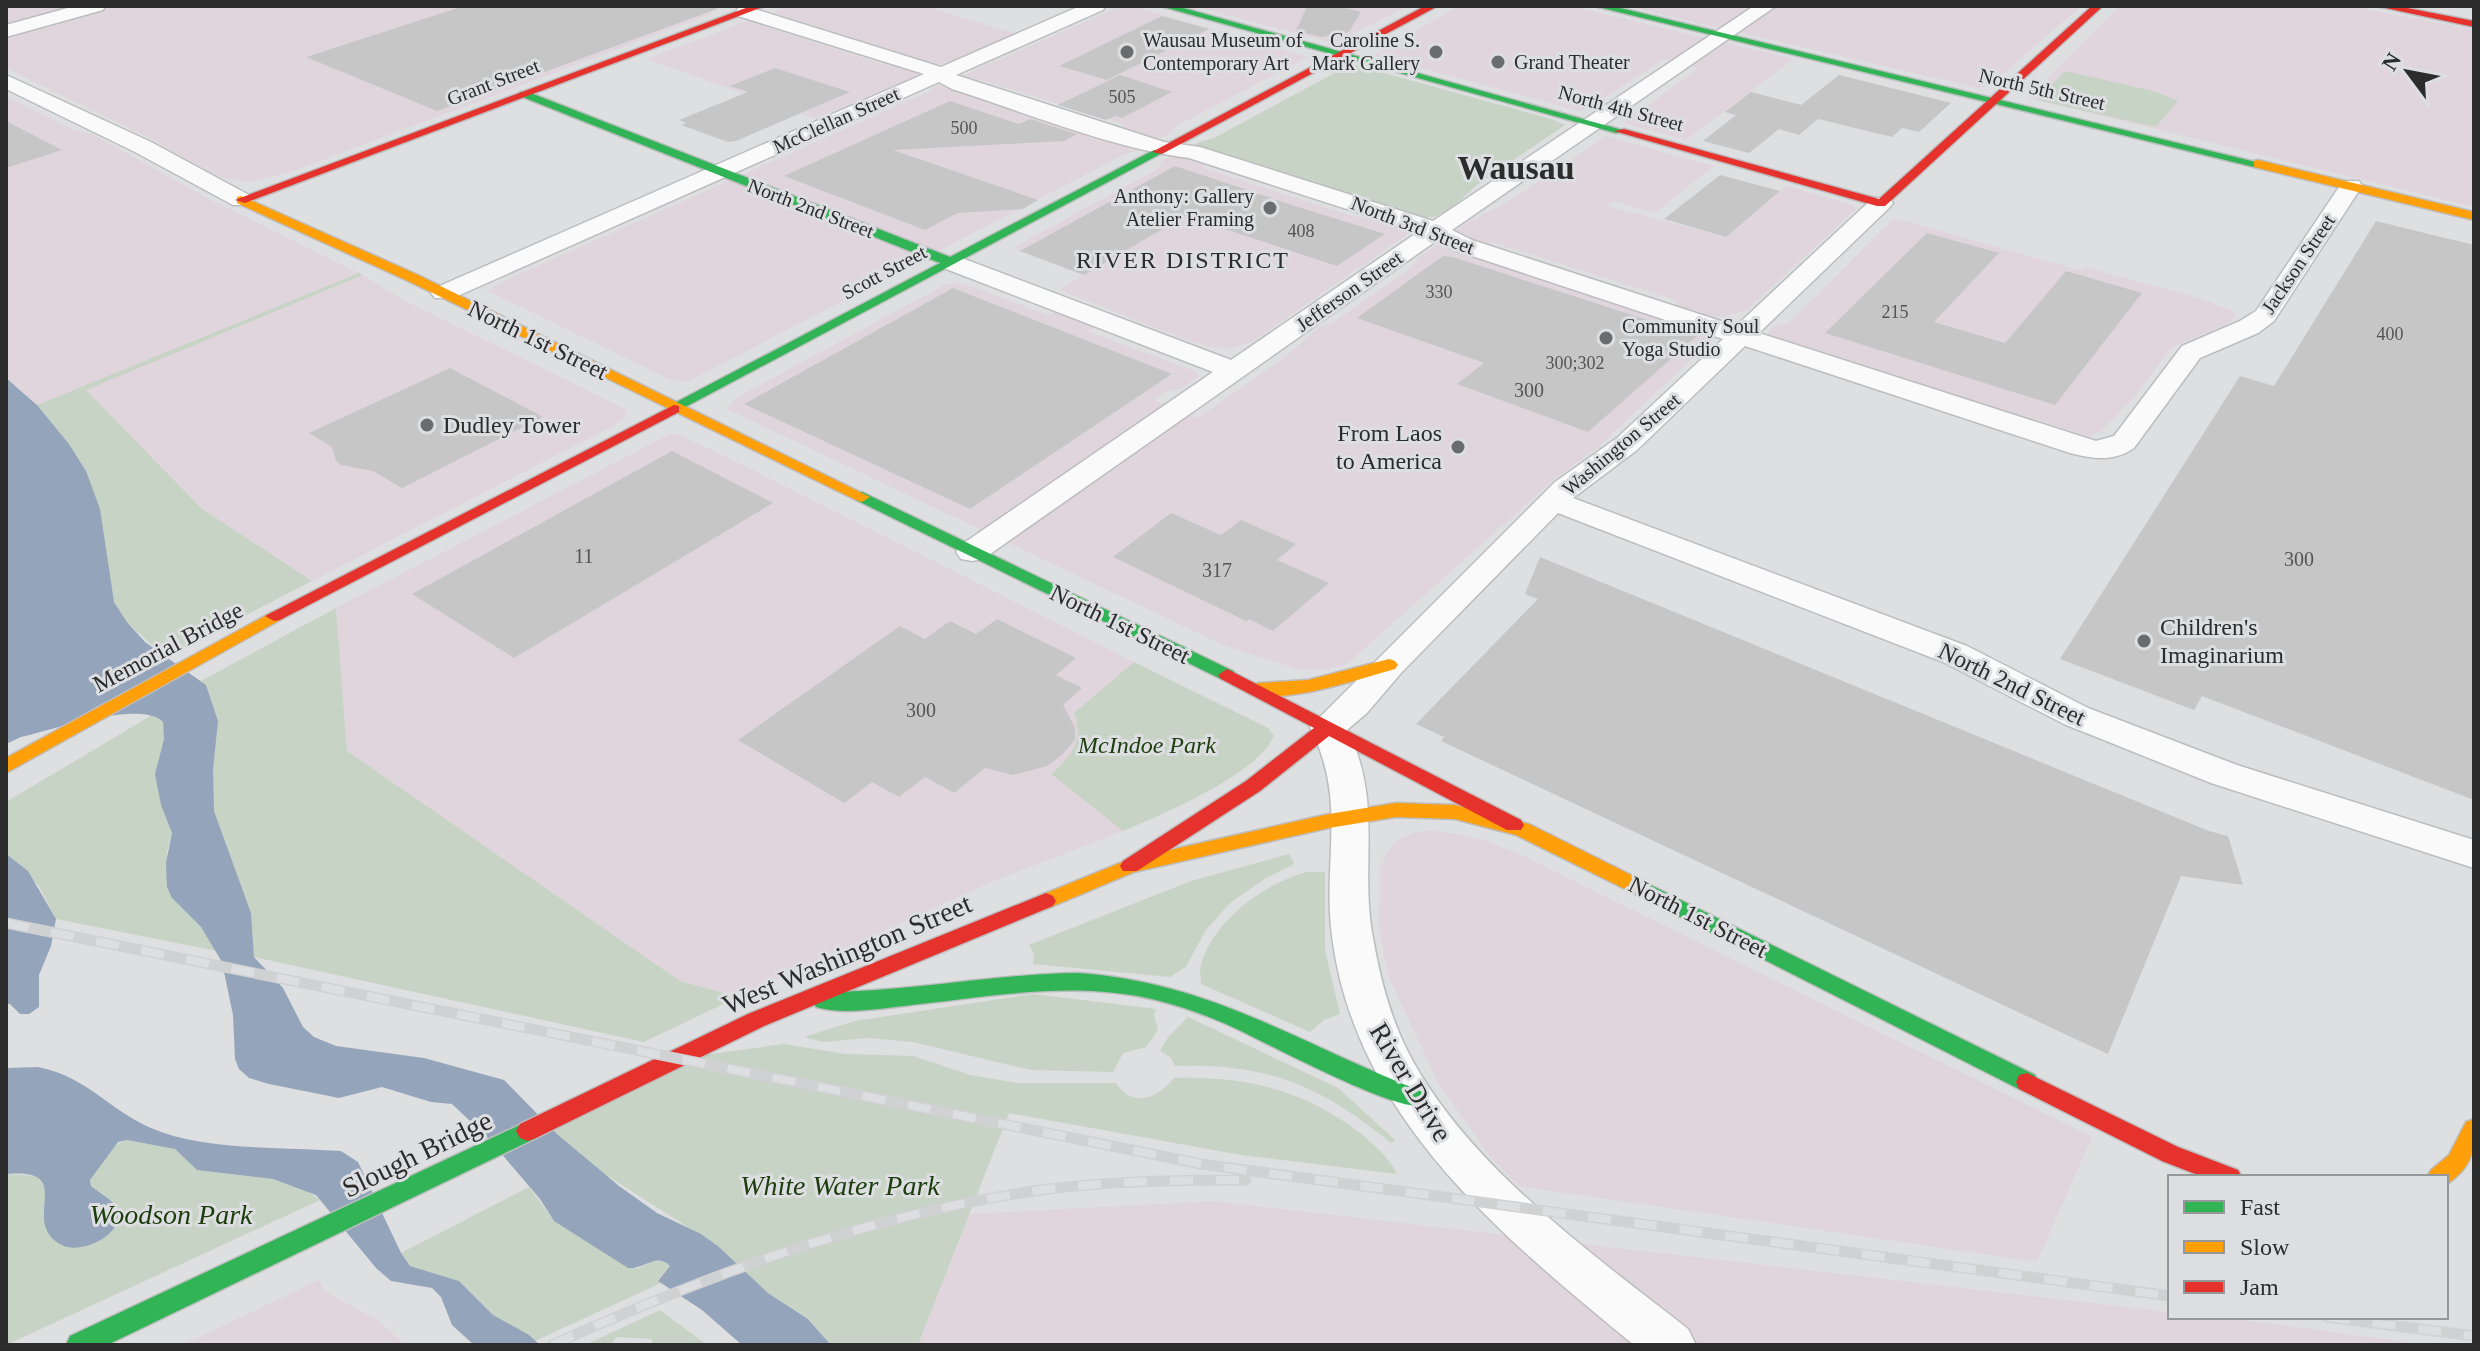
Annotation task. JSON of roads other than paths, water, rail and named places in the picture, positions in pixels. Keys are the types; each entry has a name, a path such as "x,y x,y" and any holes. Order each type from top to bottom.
{"main road":[{"name":"North 4th Street","path":"1165,6 1881,203"},
{"name":"Scott Street","path":"356,576 1433,6"},
{"name":"North 5th Street","path":"1599,6 2474,216"},
{"name":"Washington Street","path":"1881,203 2098,6"},
{"path":"2381,6 2434,11 2474,24"},
{"name":"Grant Street","path":"241,200 744,8"},
{"name":"North 2nd Street","path":"524,94 950,262"},
{"name":"North 1st Street","path":"241,200 444,293 1255,689 1522,829 2170,1154 2225,1175"},
{"name":"Memorial Bridge","path":"6,766 151,682 356,576"},
{"path":"1255,689 1276,692 1304,690 1389,665"},
{"name":"West Washington Street","path":"1130,866 1253,786 1328,727"},
{"name":"West Washington Street","path":"588,1102 805,999 1130,866 1351,817 1396,810 1442,810 1522,829"},
{"path":"805,999 874,1002 1038,980 1134,987 1215,1008 1259,1027 1359,1079 1413,1098"},
{"name":"Slough Bridge","path":"79,1345 588,1102"},
{"path":"2441,1175 2457,1162 2474,1129"}],"street":[{"path":"6,31 96,6"},
{"name":"McClellan Street","path":"444,293 1096,6"},
{"name":"Jefferson Street","path":"972,552 1435,230 1767,6"},
{"name":"North 3rd Street","path":"744,8 915,62 959,85 1164,148 1192,152 1435,230 1459,244 1862,377 2066,443 2097,450"},
{"name":"North 1st Street","path":"6,81 143,147 241,200"},
{"name":"Jackson Street","path":"2097,450 2114,449 2124,442 2191,352 2241,331 2265,316 2351,186"},
{"name":"Washington Street","path":"1328,727 1355,705 1389,665 1553,501 1627,444 1881,203"},
{"name":"North 2nd Street","path":"950,262 1234,371"},
{"name":"North 2nd Street","path":"1553,501 1955,654 2067,712 2224,774 2474,854"},
{"name":"River Drive","path":"1328,727 1344,760 1351,817 1350,901 1356,965 1373,1021 1413,1098 1453,1152 1503,1205 1671,1345"}],"water":[{"path":"6,378 37,405 69,444 86,471 100,509 114,602 127,622 145,642 206,685 218,721 213,769 214,811 251,913 254,957 283,988 303,1027 314,1037 336,1046 424,1058 504,1080 557,1134 619,1186 657,1213 701,1234 719,1247 768,1293 808,1319 831,1345 742,1345 702,1310 658,1281 670,1266 665,1262 655,1261 628,1268 554,1221 540,1199 488,1138 452,1104 431,1102 382,1087 339,1098 269,1084 249,1078 239,1069 235,1059 233,1015 222,962 201,927 172,898 167,887 166,863 172,833 161,805 155,774 164,739 163,722 152,716 136,714 95,718 21,737 6,744"},
{"path":"6,854 28,871 56,919 51,946 39,975 39,1007 29,1014 20,1014 6,1004"},
{"path":"38,1067 71,1078 136,1121 172,1135 219,1144 341,1151 358,1162 410,1266 459,1281 493,1315 529,1335 540,1345 474,1345 452,1325 441,1297 432,1288 391,1281 376,1268 316,1195 273,1179 197,1170 175,1149 127,1140 118,1142 90,1180 91,1186 117,1208 118,1221 114,1229 89,1245 62,1245 50,1235 45,1223 44,1187 40,1179 28,1174 6,1174 6,1068"}],"railway":[{"path":"6,923 1201,1164 2168,1296"},
{"path":"552,1345 730,1272 791,1250 914,1214 1067,1187 1246,1180"},
{"path":"2342,1319 2474,1336"}],"place":[{"name":"Wausau Museum of Contemporary Art","path":"1127,52"},
{"name":"Caroline S. Mark Gallery","path":"1436,52"},
{"name":"Grand Theater","path":"1498,62"},
{"name":"Anthony: Gallery Atelier Framing","path":"1270,208"},
{"name":"Community Soul Yoga Studio","path":"1606,338"},
{"name":"Dudley Tower","path":"427,425"},
{"name":"From Laos to America","path":"1458,447"},
{"name":"Children's Imaginarium","path":"2144,641"}],"district":[{"name":"Wausau","path":"1516,167"},
{"name":"RIVER DISTRICT","path":"1183,260"}],"park label":[{"name":"McIndoe Park","path":"1147,745"},
{"name":"White Water Park","path":"840,1185"},
{"name":"Woodson Park","path":"171,1214"}]}
